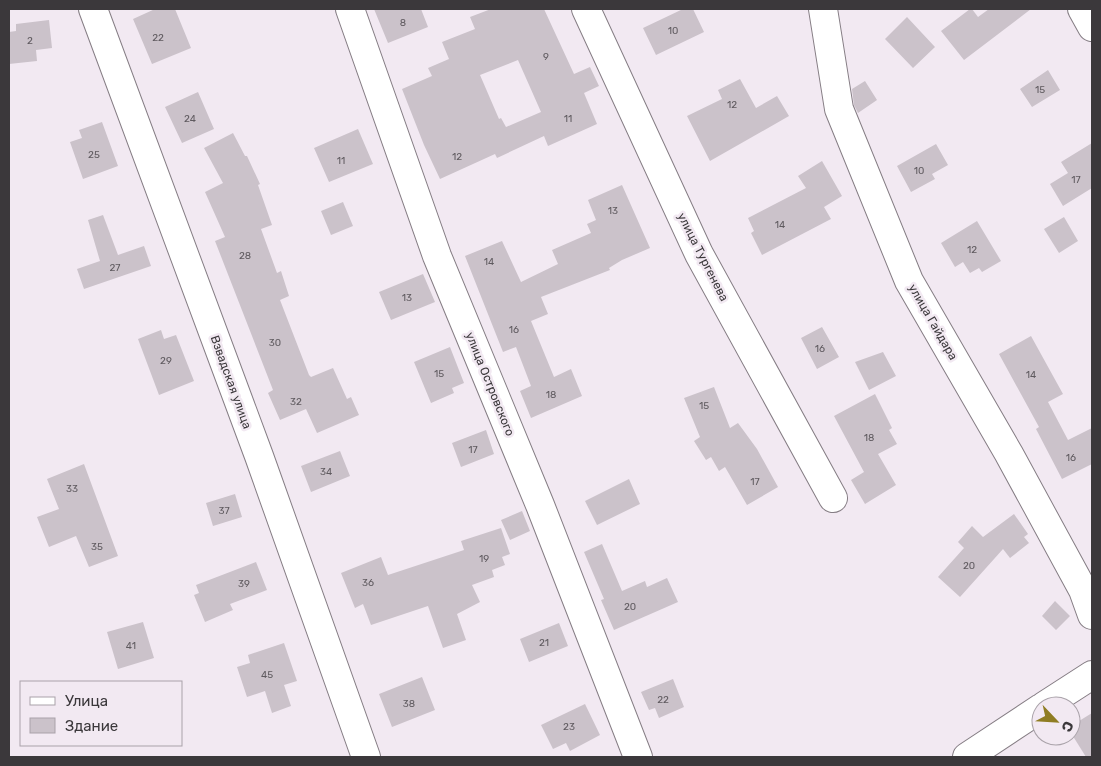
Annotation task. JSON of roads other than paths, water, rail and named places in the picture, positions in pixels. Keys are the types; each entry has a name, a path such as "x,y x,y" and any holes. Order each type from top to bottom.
{"street":[{"name":"Взвадская улица","path":"93,9 255,447 366,757"},
{"name":"улица Островского","path":"350,9 437,256 540,506 638,757"},
{"name":"улица Тургенева","path":"586,9 699,254 834,498"},
{"name":"улица Гайдара","path":"823,9 839,109 910,281 1009,454 1083,590 1092,615"},
{"path":"1082,9 1092,27"},
{"path":"1059,696 1092,675"},
{"path":"966,757 1031,715"}]}
